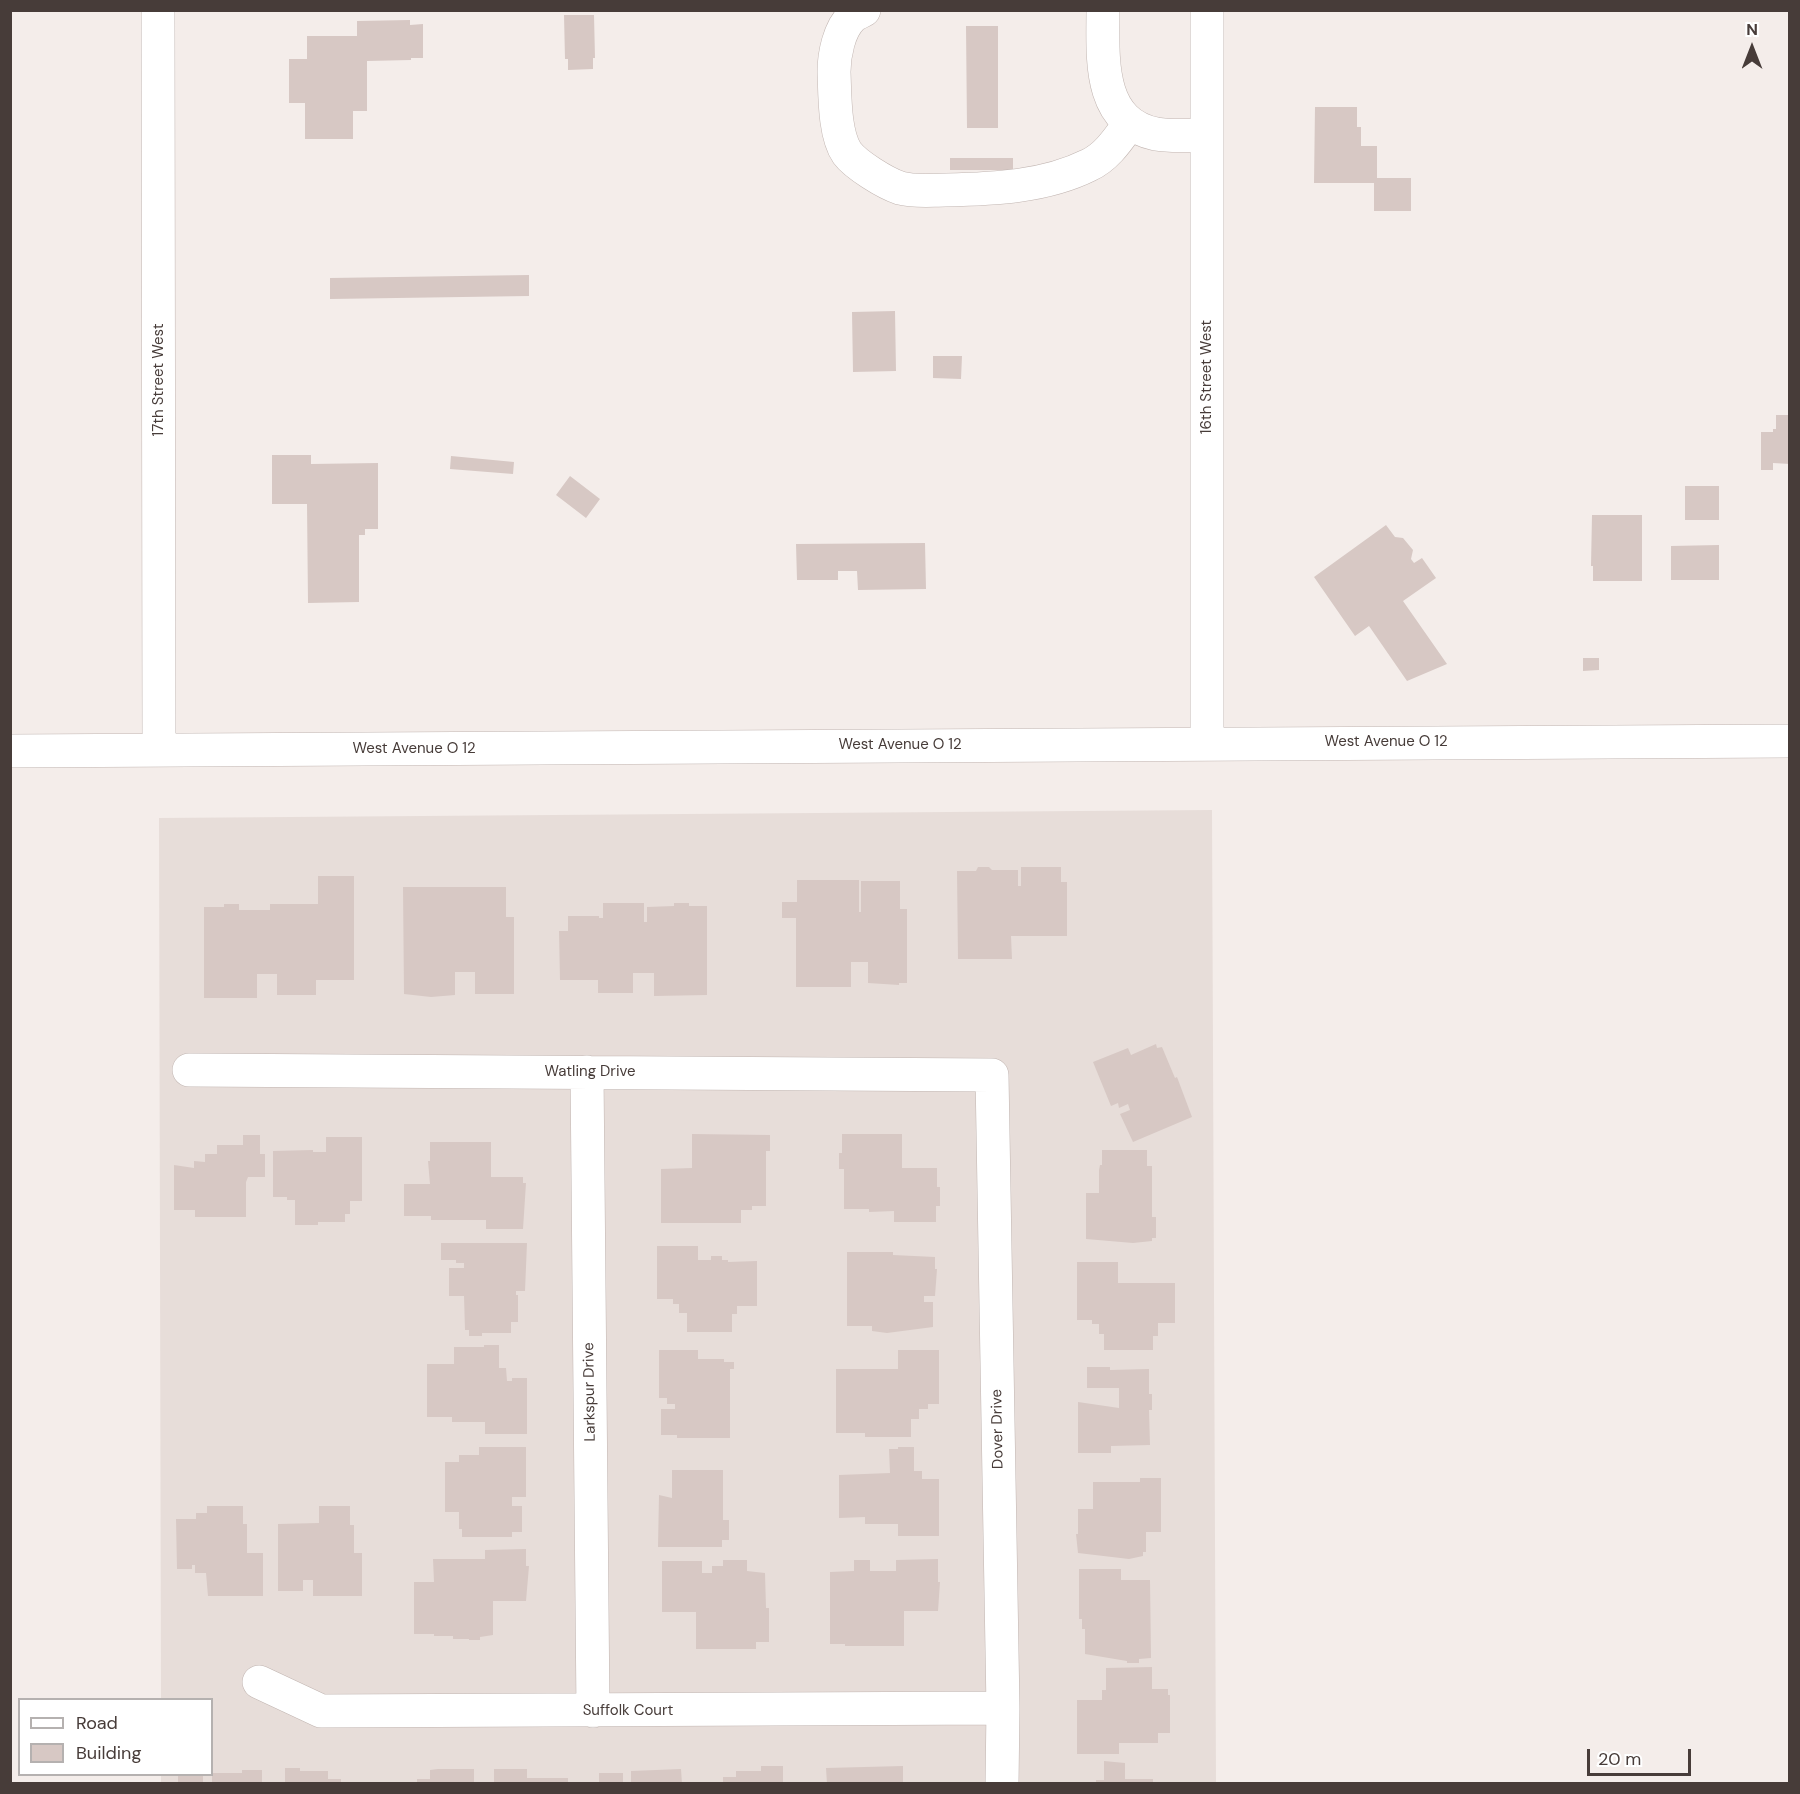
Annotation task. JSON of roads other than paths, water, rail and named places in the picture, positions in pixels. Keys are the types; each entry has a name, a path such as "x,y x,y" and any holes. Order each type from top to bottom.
{"street":[{"name":"17th Street West","path":"158,10 159,750"},
{"path":"864,10 852,16 834,54 838,128 847,153 875,177 898,187 912,190 977,189 1028,184 1063,175 1091,165 1113,146 1130,123"},
{"path":"1104,10 1103,58 1107,85 1115,107 1122,116 1130,123 1155,134 1208,135"},
{"name":"16th Street West","path":"1208,10 1208,743"},
{"name":"West Avenue O 12","path":"10,751 1790,741"},
{"name":"Watling Drive","path":"189,1070 992,1076"},
{"name":"Larkspur Drive","path":"587,1072 593,1711"},
{"name":"Dover Drive","path":"992,1076 1003,1708 1002,1784"},
{"name":"Suffolk Court","path":"259,1683 321,1711 1003,1708"}]}
